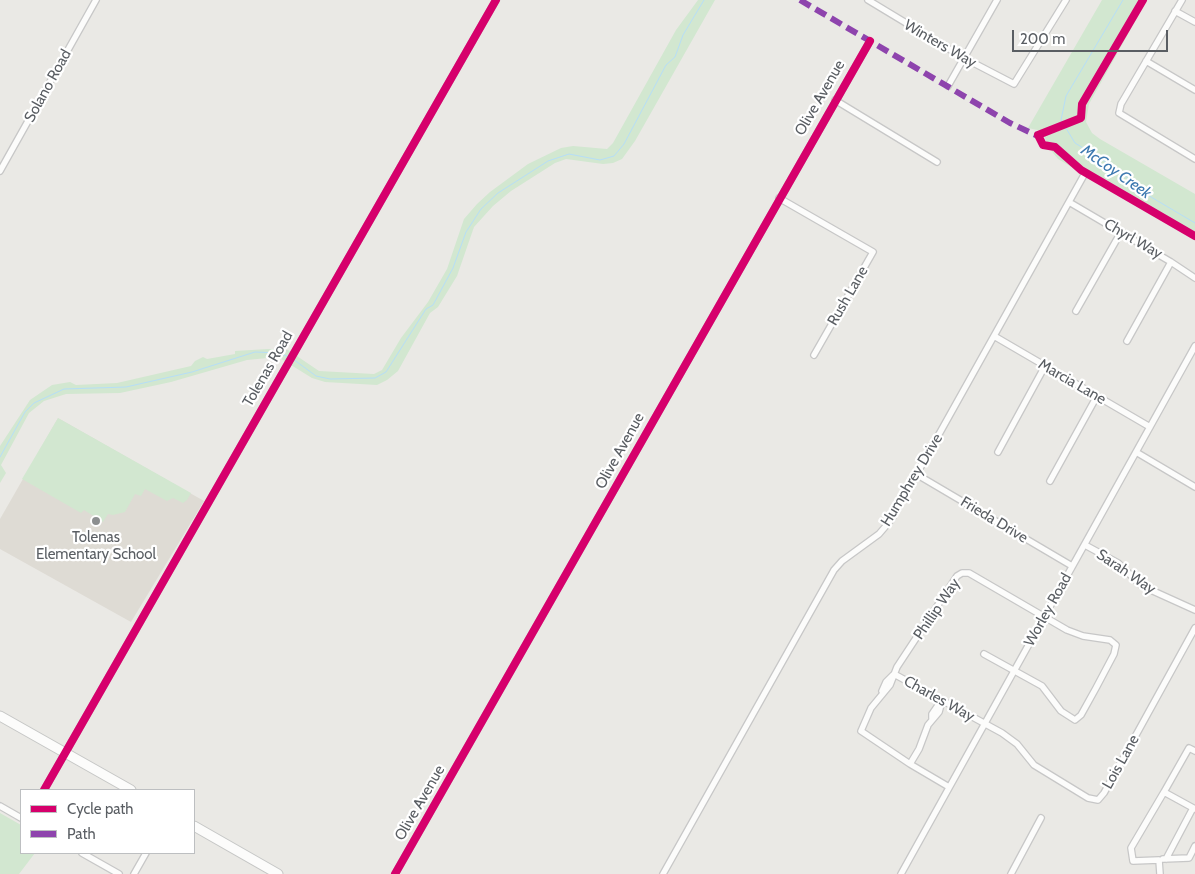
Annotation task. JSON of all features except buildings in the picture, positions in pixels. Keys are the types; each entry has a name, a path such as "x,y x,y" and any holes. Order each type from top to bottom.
{"main road":[{"path":"0,716 129,789"},
{"path":"195,827 275,873"}],"street":[{"name":"Solano Road","path":"0,172 96,0"},
{"name":"Tolenas Road","path":"45,789 496,0"},
{"name":"Winters Way","path":"868,0 964,58 1014,84 1066,0"},
{"path":"948,86 997,0"},
{"path":"1182,0 1121,104 1119,113 1195,159"},
{"path":"1175,11 1195,22"},
{"name":"Olive Avenue","path":"395,874 870,41"},
{"path":"1146,61 1195,90"},
{"path":"835,100 938,162"},
{"name":"Humphrey Drive","path":"663,874 834,570 842,561 879,534 891,520 1084,174"},
{"name":"Rush Lane","path":"779,198 873,252 814,355"},
{"name":"Chyrl Way","path":"1069,202 1172,262 1195,278"},
{"path":"1076,311 1121,232"},
{"path":"1127,341 1172,262"},
{"name":"Marcia Lane","path":"994,336 1150,427"},
{"name":"Worley Road","path":"901,874 1195,346"},
{"path":"1188,359 1195,363"},
{"path":"998,452 1046,366"},
{"path":"1050,481 1097,396"},
{"path":"1136,452 1195,487"},
{"name":"Frieda Drive","path":"916,474 1072,566"},
{"name":"Sarah Way","path":"1084,545 1118,563 1142,586 1195,610"},
{"name":"Phillip Way","path":"949,787 910,764 861,731 863,723 882,691 890,685 894,674 952,585 962,573 969,573 1044,617"},
{"path":"984,654 1042,686 1069,718 1075,720 1081,715 1114,654 1116,645 1110,640 1082,636 1044,617"},
{"name":"Lois Lane","path":"984,724 1002,733 1017,744 1034,766 1088,798 1098,800 1109,785 1195,628"},
{"name":"Charles Way","path":"894,674 984,724"},
{"path":"910,764 932,718 939,712 942,701"},
{"path":"1195,751 1189,748 1132,848 1133,860 1189,858 1195,846"},
{"path":"1164,792 1194,808 1166,859"},
{"path":"0,806 20,817"},
{"path":"1012,874 1042,818"},
{"path":"84,854 119,874"},
{"path":"134,874 145,854"},
{"path":"1159,860 1160,874"}],"shaded area":[{"name":"Tolenas Elementary School","path":"58,418 204,501 131,622 0,549 0,519"}],"green space":[{"path":"698,0 715,0 635,141 622,159 613,163 603,164 566,159 555,163 511,191 493,206 474,227 457,276 438,307 430,313 398,371 387,380 377,385 325,382 312,378 278,357 247,360 171,382 120,393 66,394 44,401 29,413 1,465 6,473 0,483 0,446 30,400 52,385 70,382 76,385 117,383 191,366 195,361 203,357 207,359 235,354 235,351 268,349 288,350 319,371 374,374 382,370 401,338 428,302 447,269 464,219 490,192 528,164 561,148 573,146 607,149 613,143 676,30"},
{"path":"1102,0 1147,0 1089,104 1086,122 1092,133 1100,139 1195,194 1195,240 1058,159 1049,148 1042,131 1028,128"},
{"path":"58,418 191,493 187,500 183,503 173,498 167,501 145,489 141,496 135,494 125,512 113,515 108,514 103,522 84,510 81,513 22,479"},
{"path":"0,813 20,824 20,854 34,854 19,874 0,874"}],"waterway":[{"path":"293,359 316,376 330,379 375,378 386,372 426,309 433,305 453,268 466,232 481,209 498,193 548,161 569,154 600,160 614,156 624,144 666,65 675,57 683,35 704,0"},
{"name":"McCoy Creek","path":"1123,0 1066,96 1061,120 1075,143 1114,167 1151,197 1195,223"},
{"path":"0,457 25,412 34,403 64,389 126,387 192,372 255,352 279,353 289,357"}],"marked path":[{"path":"800,0 1010,123 1038,136"}],"cycle path":[{"path":"45,789 496,0"},
{"path":"1143,0 1082,104 1081,118 1038,135 1043,145 1055,147 1081,170 1195,236"},
{"path":"395,874 870,41"}],"place":[{"name":"Tolenas Elementary School","path":"96,521"}]}
